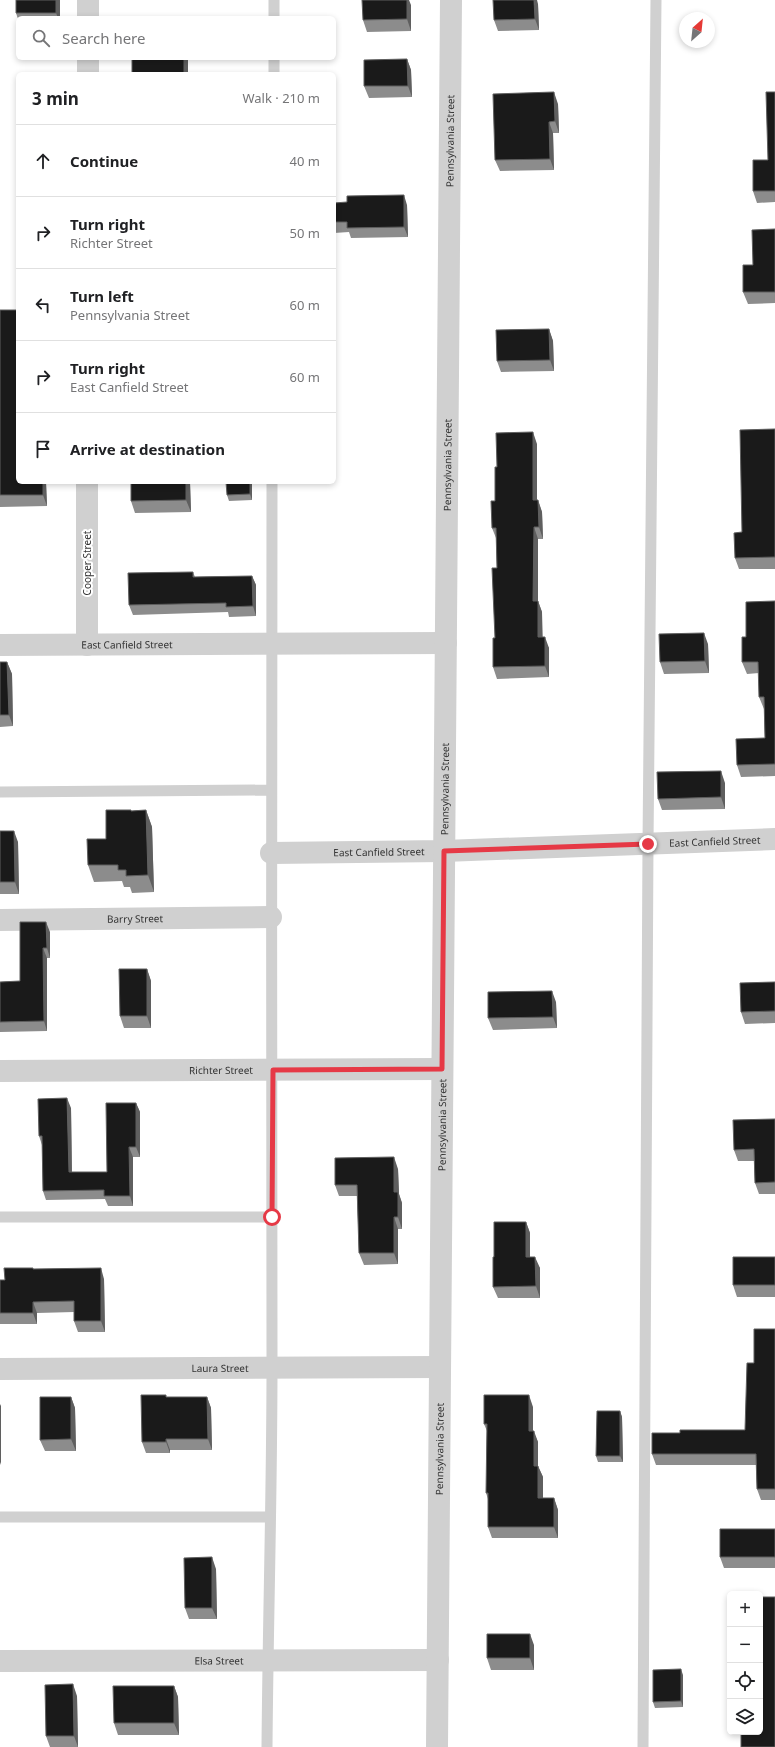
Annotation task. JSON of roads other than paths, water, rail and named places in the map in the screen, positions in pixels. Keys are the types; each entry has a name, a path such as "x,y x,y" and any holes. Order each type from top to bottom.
{"street":[{"path":"88,0 88,16"},
{"name":"Pennsylvania Street","path":"437,1747 451,0"},
{"path":"88,60 88,72"},
{"name":"Cooper Street","path":"87,484 87,644"},
{"name":"East Canfield Street","path":"0,645 446,643"},
{"name":"East Canfield Street","path":"271,853 444,851 775,839"},
{"name":"Barry Street","path":"0,920 271,917"},
{"name":"Richter Street","path":"0,1071 442,1069"},
{"name":"Laura Street","path":"0,1369 440,1367"},
{"name":"Elsa Street","path":"0,1661 438,1660"}],"lane":[{"path":"274,0 274,16"},
{"path":"643,1747 648,844 656,0"},
{"path":"274,60 274,72"},
{"path":"267,1747 272,1368 272,484"},
{"path":"0,792 271,790"},
{"path":"0,1217 272,1217"},
{"path":"0,1517 270,1517"}]}
